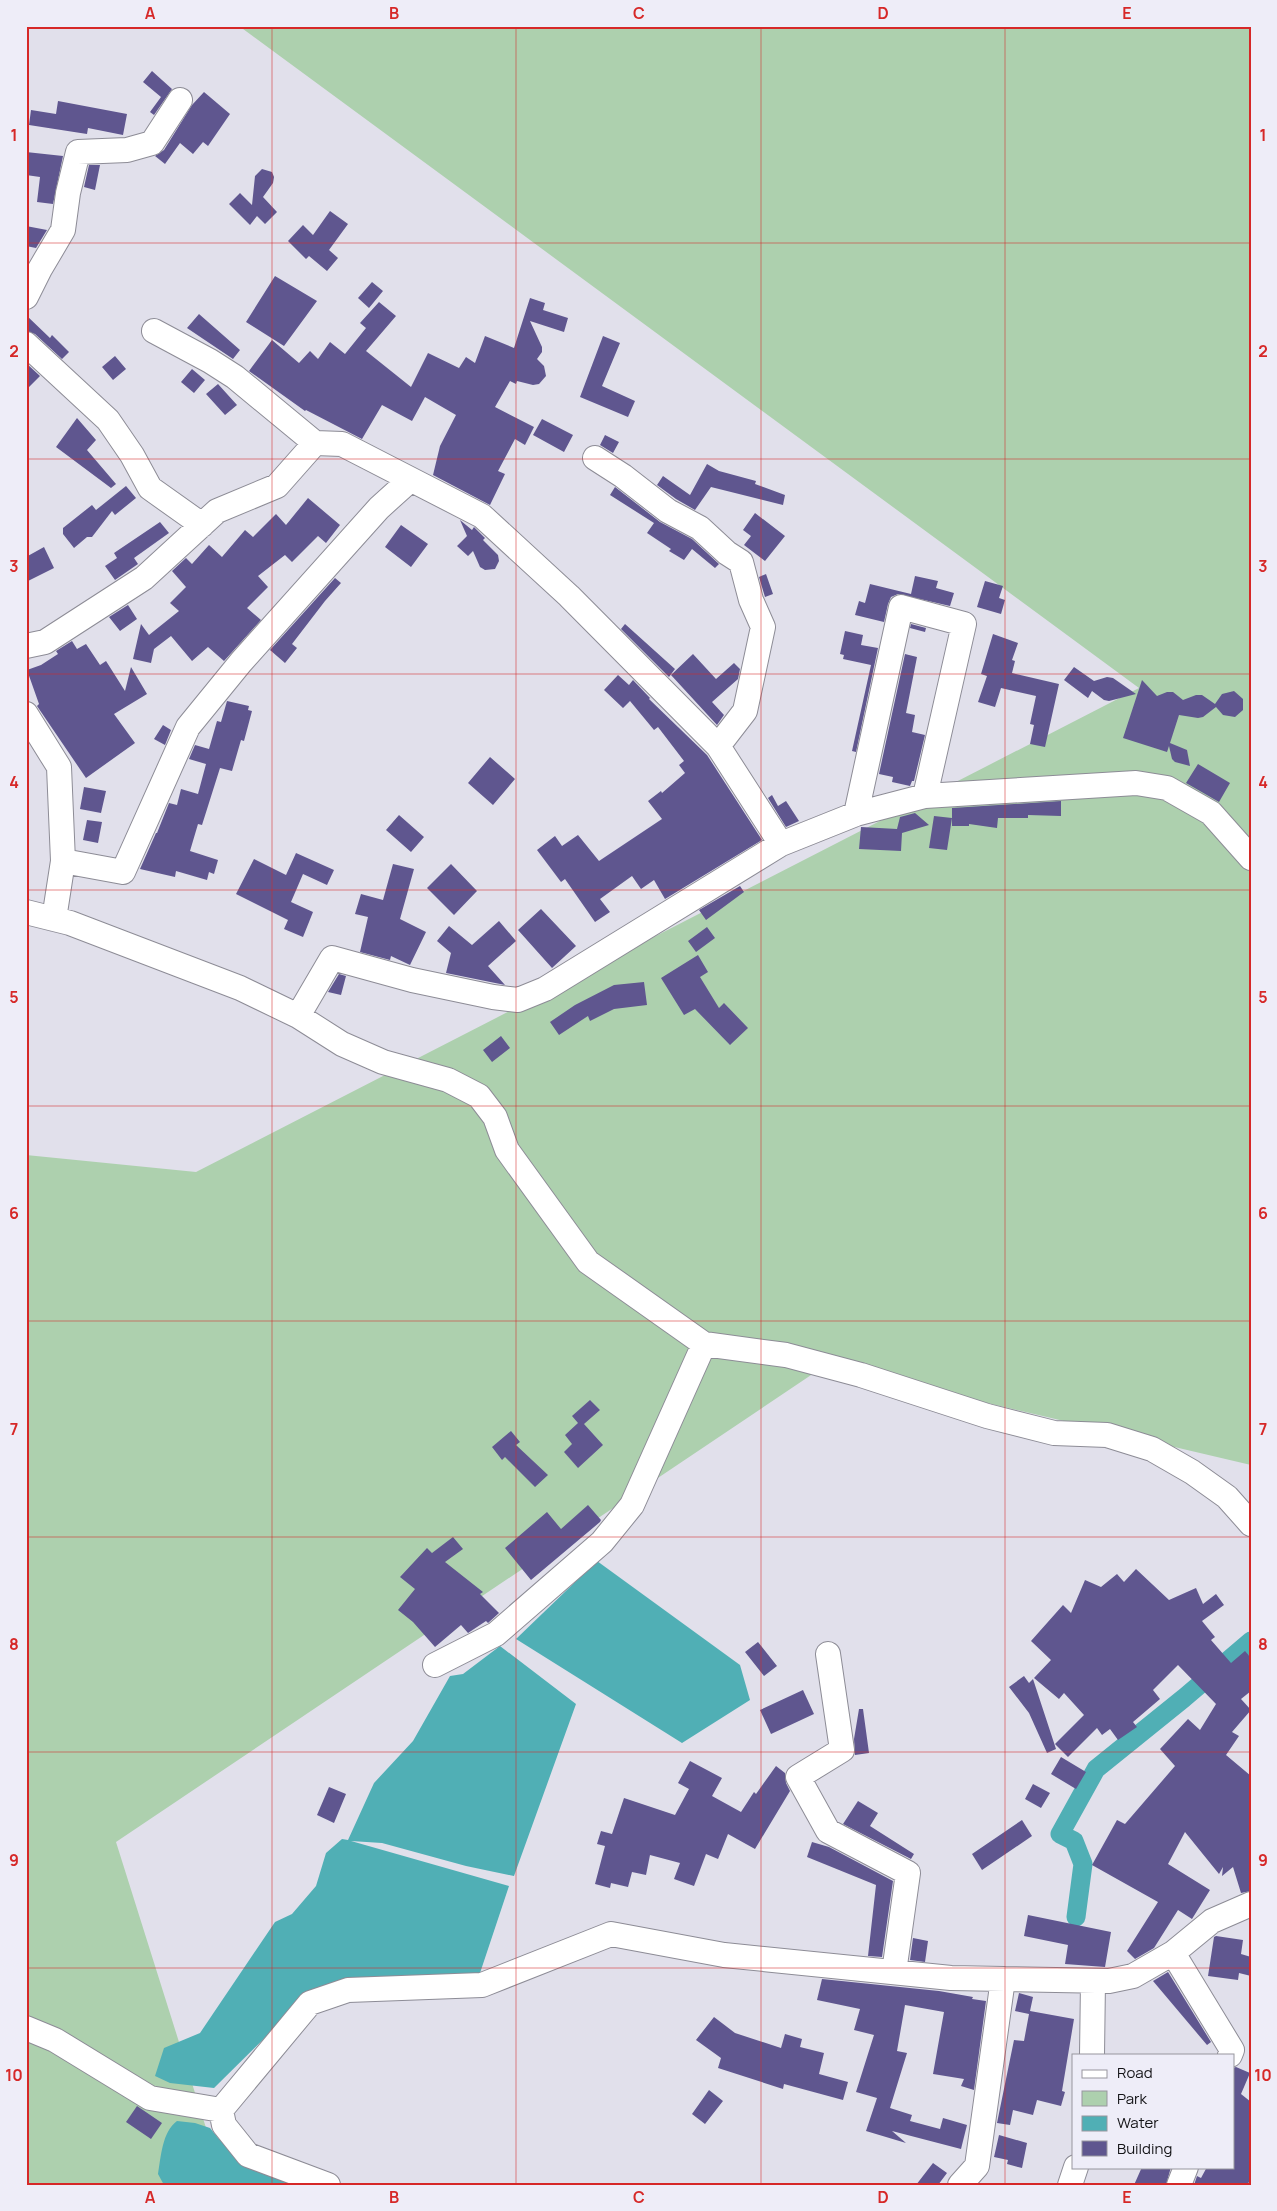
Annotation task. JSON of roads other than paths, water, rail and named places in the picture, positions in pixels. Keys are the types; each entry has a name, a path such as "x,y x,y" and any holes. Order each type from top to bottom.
{"street":[{"path":"26,297 63,230 68,194 78,152 127,150 152,143 180,100"},
{"path":"154,331 210,361 235,377 316,443 342,444 482,516 569,596 718,746 781,844"},
{"path":"26,344 108,420 132,455 150,488 202,525"},
{"path":"26,646 45,642 144,578 217,512 277,486 316,443"},
{"path":"595,458 623,476 668,511 700,528 727,553 740,562 751,600 763,627 745,711 718,746"},
{"path":"63,861 123,872 188,727 241,662 378,508 410,480"},
{"path":"856,814 900,607 964,624 924,796"},
{"path":"26,714 60,767 63,861 54,919"},
{"path":"298,1016 332,958 412,980 493,997 518,1000 545,989 781,844 856,814 924,796 1136,783 1167,788 1211,813 1251,858"},
{"path":"26,912 54,919 240,988 298,1016 342,1044 383,1062 448,1080 479,1096 495,1117 507,1150 588,1262 704,1344 786,1355 861,1376 987,1416 1054,1433 1107,1435 1152,1449 1192,1472 1227,1497 1251,1524"},
{"path":"435,1664 496,1634 602,1542 632,1505 704,1344"},
{"path":"828,1654 842,1750 798,1777 828,1830 908,1873 894,1972"},
{"path":"221,2110 310,2003 348,1990 482,1985 611,1934 724,1955 951,1978 1109,1981 1133,1976 1173,1953 1212,1921 1251,1904"},
{"path":"1173,1953 1232,2050 1230,2054"},
{"path":"960,2185 977,2166 1003,1979"},
{"path":"1092,2054 1093,1981"},
{"path":"26,2028 55,2040 150,2098 221,2110"},
{"path":"221,2110 224,2125 248,2155 328,2185"},
{"path":"1070,2185 1076,2168"},
{"path":"1179,2185 1186,2168"}],"water":[{"path":"597,1561 740,1665 750,1700 682,1743 516,1639"},
{"path":"500,1646 576,1704 514,1876 466,1866 382,1843 351,1841 509,1886 476,1985 302,2001 214,2088 170,2083 155,2076 164,2048 200,2033 275,1922 292,1914 316,1886 326,1853 342,1839 348,1840 374,1783 413,1741 450,1676 463,1674"},
{"path":"177,2121 195,2123 210,2128 219,2139 245,2158 314,2185 164,2185 158,2174 161,2153 168,2132"}],"waterway":[{"path":"1076,1917 1083,1864 1074,1841 1060,1834 1096,1769 1251,1641"}]}
